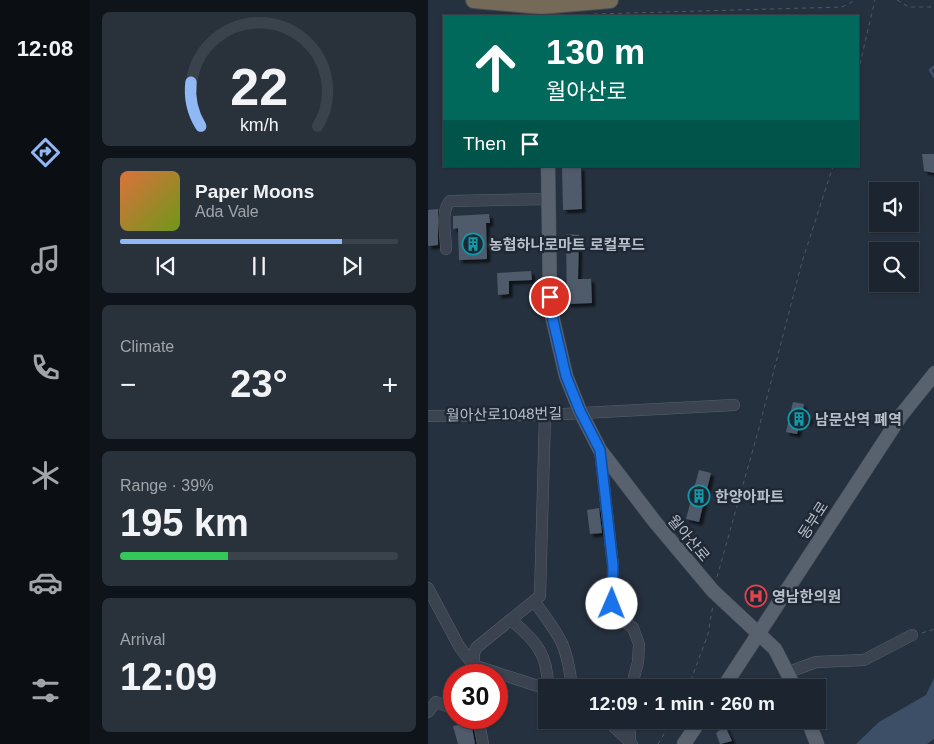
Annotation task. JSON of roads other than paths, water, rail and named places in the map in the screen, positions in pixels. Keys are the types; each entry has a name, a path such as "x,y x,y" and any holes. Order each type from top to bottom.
{"highway":[{"path":"474,0 541,7 587,9"},
{"path":"566,15 610,0"},
{"path":"492,2 512,9 521,15"}],"main road":[{"name":"월아산로","path":"548,167 553,320 566,376 580,411 600,450 655,522 713,591 775,650 792,679"},
{"name":"동부로","path":"729,679 902,414 934,373"},
{"path":"684,744 694,729"},
{"path":"811,729 817,744"}],"street":[{"path":"446,249 445,212 446,205 450,201 549,199"},
{"path":"580,411 734,405"},
{"name":"월아산로1048번길","path":"428,416 545,415 580,411"},
{"path":"474,664 477,647 540,596 545,415"},
{"path":"600,450 613,566 612,604 618,616 633,628 639,644 638,662 633,679"},
{"path":"428,588 469,664"},
{"path":"534,602 564,644 568,655 571,679"},
{"path":"511,620 534,639 541,652 548,679"},
{"path":"789,672 816,662 864,660 912,635"},
{"path":"508,678 538,686"},
{"path":"428,712 436,702 443,705"},
{"path":"480,729 483,744"},
{"path":"616,729 631,743"},
{"path":"630,729 631,743"}],"water":[{"path":"934,678 934,739 927,744 856,744 879,722 926,695"}],"waterway":[{"path":"935,66 930,70 935,78"}],"place":[{"name":"농협하나로마트 로컬푸드","path":"473,244"},
{"name":"남문산역 폐역","path":"799,419"},
{"name":"한양아파트","path":"699,496"},
{"name":"영남한의원","path":"756,596"}]}
